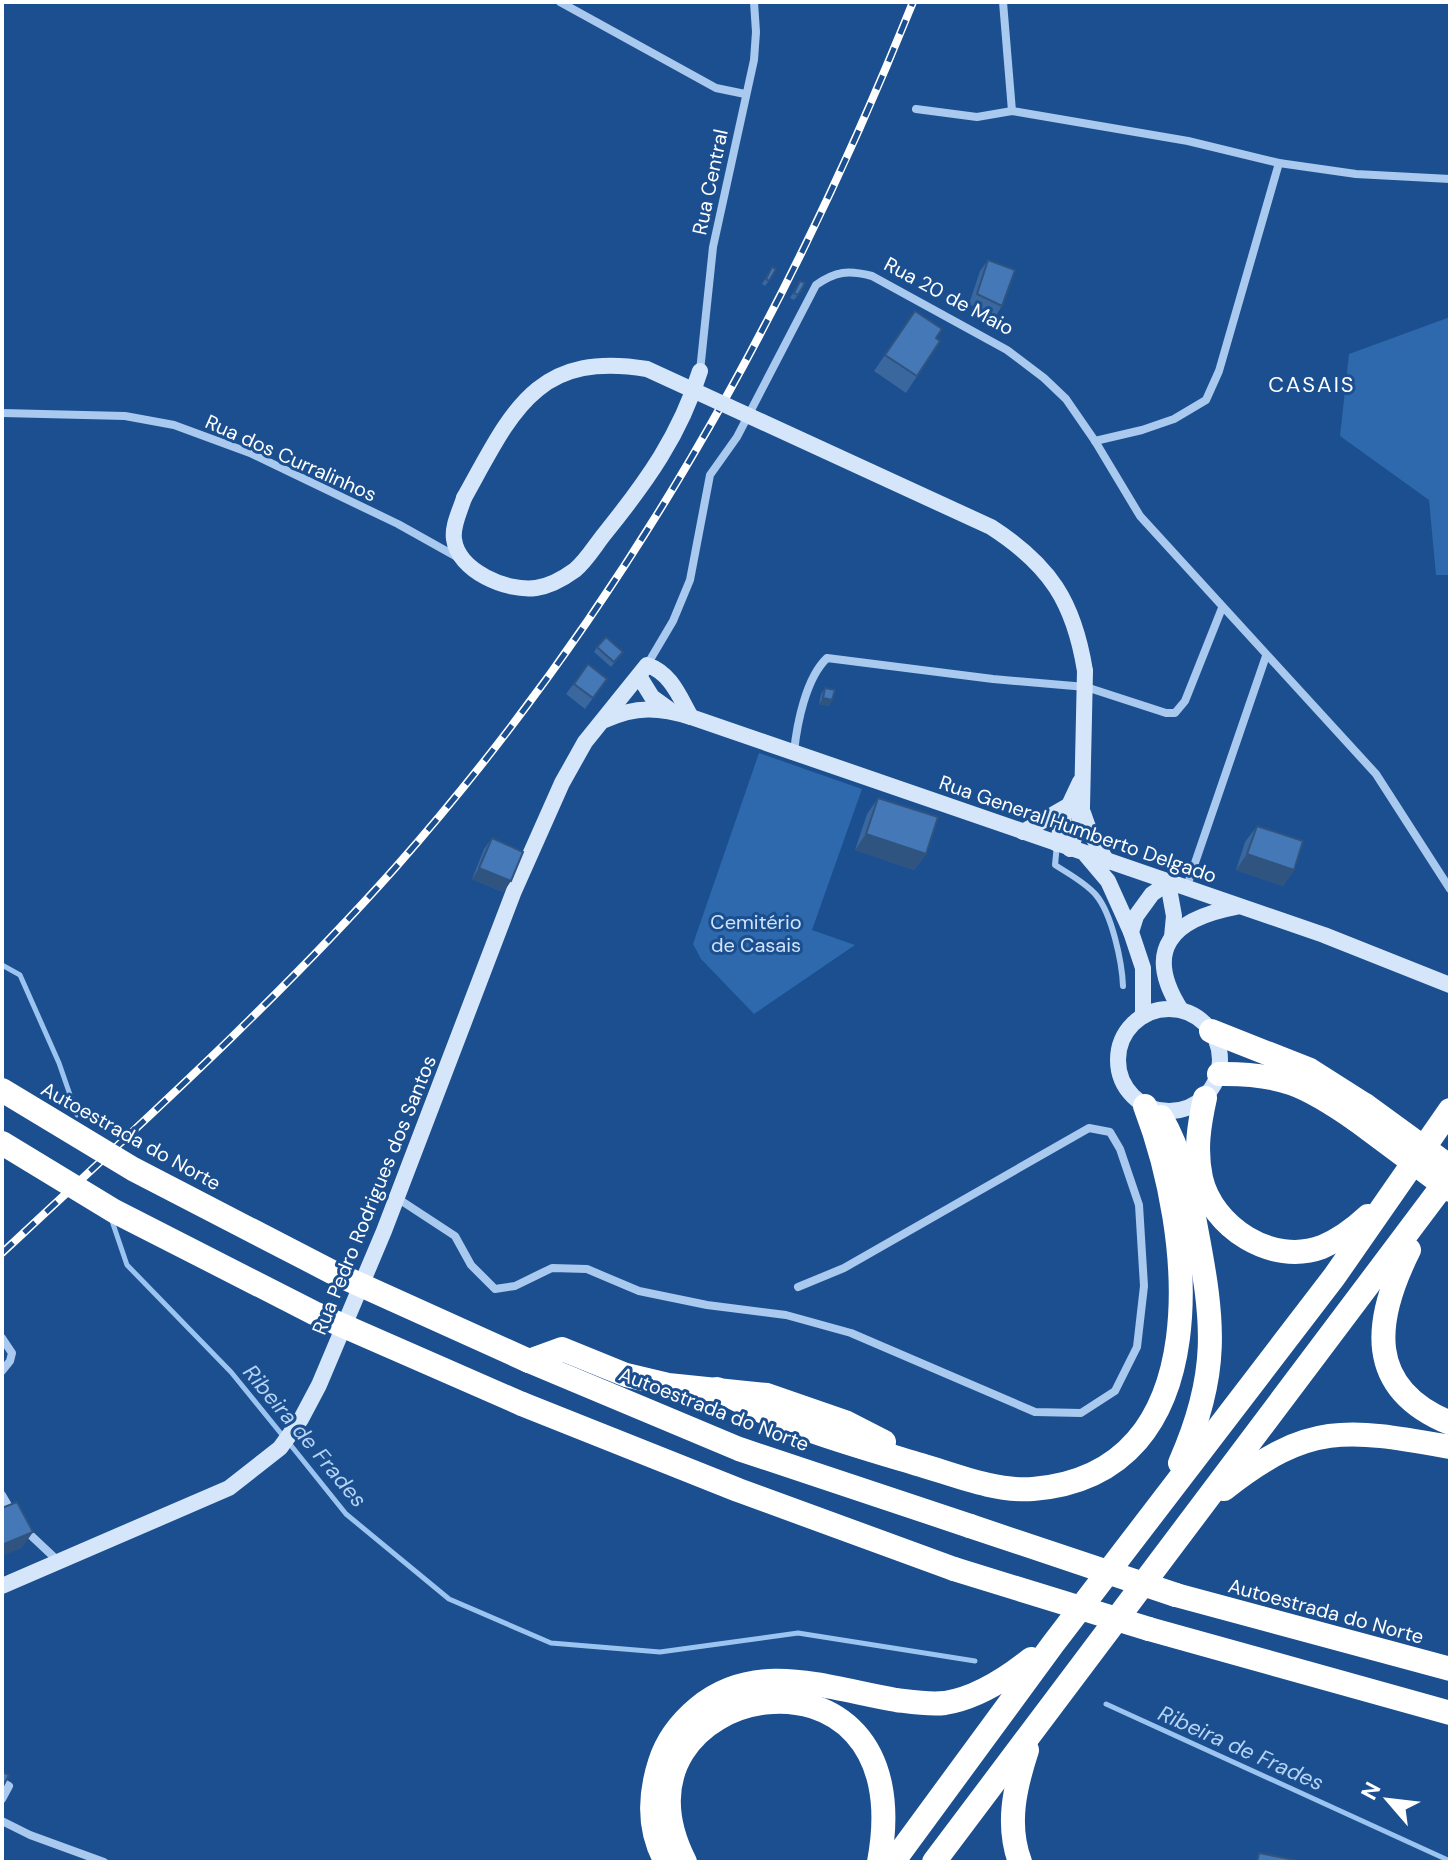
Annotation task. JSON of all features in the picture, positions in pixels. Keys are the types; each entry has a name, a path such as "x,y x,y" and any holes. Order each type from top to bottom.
{"highway":[{"path":"1211,1031 1310,1070 1361,1112 1441,1197"},
{"path":"1219,1074 1252,1073 1283,1079 1328,1101 1361,1112 1450,1167"},
{"name":"Autoestrada do Norte","path":"2,1090 133,1169 332,1272 529,1361 739,1449 1176,1595 1450,1669"},
{"path":"1205,1098 1197,1155 1202,1181 1225,1221 1246,1238 1272,1249 1295,1251 1319,1248 1341,1237 1363,1220 1401,1183"},
{"path":"529,1361 562,1349 626,1375 668,1385 767,1395 845,1422 945,1472 992,1485 1031,1489 1072,1481 1101,1470 1127,1451 1148,1426 1167,1390 1175,1361 1181,1312 1181,1271 1173,1212 1151,1109"},
{"path":"1151,1109 1182,1161 1208,1290 1211,1325 1204,1396 1195,1429 1154,1511"},
{"path":"893,1862 1053,1644 1334,1277 1450,1110"},
{"path":"2,1143 114,1211 314,1313 522,1404 738,1490 954,1569 1149,1629 1450,1713"},
{"path":"1450,1176 1395,1278 1384,1313 1382,1343 1389,1370 1405,1395 1429,1415 1450,1423"},
{"path":"934,1862 1197,1510 1441,1197"},
{"path":"1197,1510 1250,1469 1283,1450 1313,1438 1345,1433 1378,1434 1450,1447"},
{"path":"666,1862 659,1849 651,1817 653,1783 664,1749 682,1721 710,1698 739,1685 773,1680 810,1682 915,1703 943,1703 989,1687 1053,1644"},
{"path":"1381,1694 1450,1730"},
{"path":"685,1862 674,1842 668,1816 669,1786 678,1759 696,1735 722,1716 749,1704 776,1700 806,1704 837,1717 859,1739 875,1763 884,1794 885,1829 879,1862"},
{"path":"1020,1862 1014,1846 1014,1805 1019,1775 1035,1729"}],"street":[{"path":"560,2 716,88 745,94"},
{"name":"Rua Central","path":"700,371 713,247 754,60 754,2"},
{"path":"1003,2 1012,111"},
{"path":"916,109 977,117 1012,111 1188,141 1279,163 1356,174 1450,179"},
{"path":"1095,441 1174,419 1206,400 1219,371 1279,163"},
{"name":"Rua 20 de Maio","path":"643,671 673,621 690,580 710,475 737,437 816,285 831,274 848,270 872,276 1007,350 1066,399 1140,516 1376,774 1450,889"},
{"path":"700,371 676,431 649,478 577,569 558,581 536,588 510,587 480,573 461,559 454,538 456,519 464,498 500,433 520,404 542,386 566,373 591,365 620,364 647,369 991,527 1019,544 1058,588 1073,616 1086,679 1081,781 1075,807 1078,828 1071,849 1108,881 1131,932 1143,968 1143,1016"},
{"name":"Rua dos Curralinhos","path":"2,413 125,416 174,425 250,453 398,524 461,559"},
{"path":"794,752 799,712 827,658 993,679 1086,679 1166,713 1175,713 1185,701 1222,608"},
{"path":"1186,889 1266,656"},
{"path":"672,711 652,697 643,671 660,670 671,681 691,717"},
{"name":"Rua Pedro Rodrigues dos Santos","path":"2,1586 229,1488 280,1448 301,1419 319,1385 397,1198 514,891 567,773 585,742 643,671"},
{"name":"Rua General Humberto Delgado","path":"603,721 635,709 672,711 1324,935 1450,985"},
{"path":"1023,832 1075,807"},
{"path":"1075,807 1107,862"},
{"path":"1131,932 1142,906 1168,883 1173,902 1172,937"},
{"path":"1181,1010 1162,972 1165,948 1172,937 1189,924 1213,912 1238,907"},
{"path":"1181,1010 1203,1021 1211,1031 1221,1059 1219,1074 1205,1098 1191,1107 1174,1112 1151,1109 1132,1097 1123,1085 1118,1070 1122,1039 1143,1016 1155,1011 1181,1010"},
{"path":"397,1198 455,1236 471,1265 495,1289 515,1286 552,1268 587,1269 639,1291 707,1305 786,1315 851,1333 1035,1412 1081,1413 1115,1391 1137,1347 1144,1286 1139,1205 1120,1149 1110,1132 1089,1128 844,1268 798,1287"},
{"path":"2,1338 12,1353 2,1371"},
{"path":"2,1495 17,1520 57,1560"},
{"path":"2,1782 9,1786 2,1799"},
{"path":"2,1821 30,1835 104,1862"}],"lane":[{"path":"1071,849 1055,865 1089,888 1104,909 1122,966 1123,986"}],"green space":[{"path":"1450,317 1450,575 1436,575 1429,500 1340,436 1349,354"},
{"name":"Cemitério de Casais","path":"759,753 862,789 812,930 855,945 754,1014 701,959 693,944"}],"building":[{"path":"988,260 1015,270 1002,306 977,294"},
{"path":"772,267 776,269 769,281 766,279"},
{"path":"800,281 805,283 798,295 794,293"},
{"path":"915,311 942,329 936,338 940,341 917,376 885,355"},
{"path":"606,637 623,652 614,662 597,647"},
{"path":"588,664 607,679 593,698 574,684"},
{"path":"825,688 835,690 832,700 823,698"},
{"path":"878,798 938,817 926,854 866,834"},
{"path":"1257,826 1303,841 1294,870 1247,854"},
{"path":"492,838 523,852 511,881 479,868"},
{"path":"17,1502 33,1532 2,1545 2,1508"},
{"path":"2,1772 9,1775 2,1788"},
{"path":"1259,1853 1295,1860 1257,1862"}],"waterway":[{"name":"Ribeira de Frades","path":"2,965 20,975 59,1063 77,1115"},
{"name":"Ribeira de Frades","path":"112,1221 127,1265 231,1372 283,1436"},
{"name":"Ribeira de Frades","path":"289,1443 346,1514 449,1599 551,1643 660,1652 798,1633 975,1661"},
{"name":"Ribeira de Frades","path":"1106,1704 1450,1861"}],"railway":[{"path":"2,1253 203,1065 349,919 477,770 554,669 692,458 753,348 810,235 913,2"}],"district":[{"name":"CASAIS","path":"1312,384"}]}
